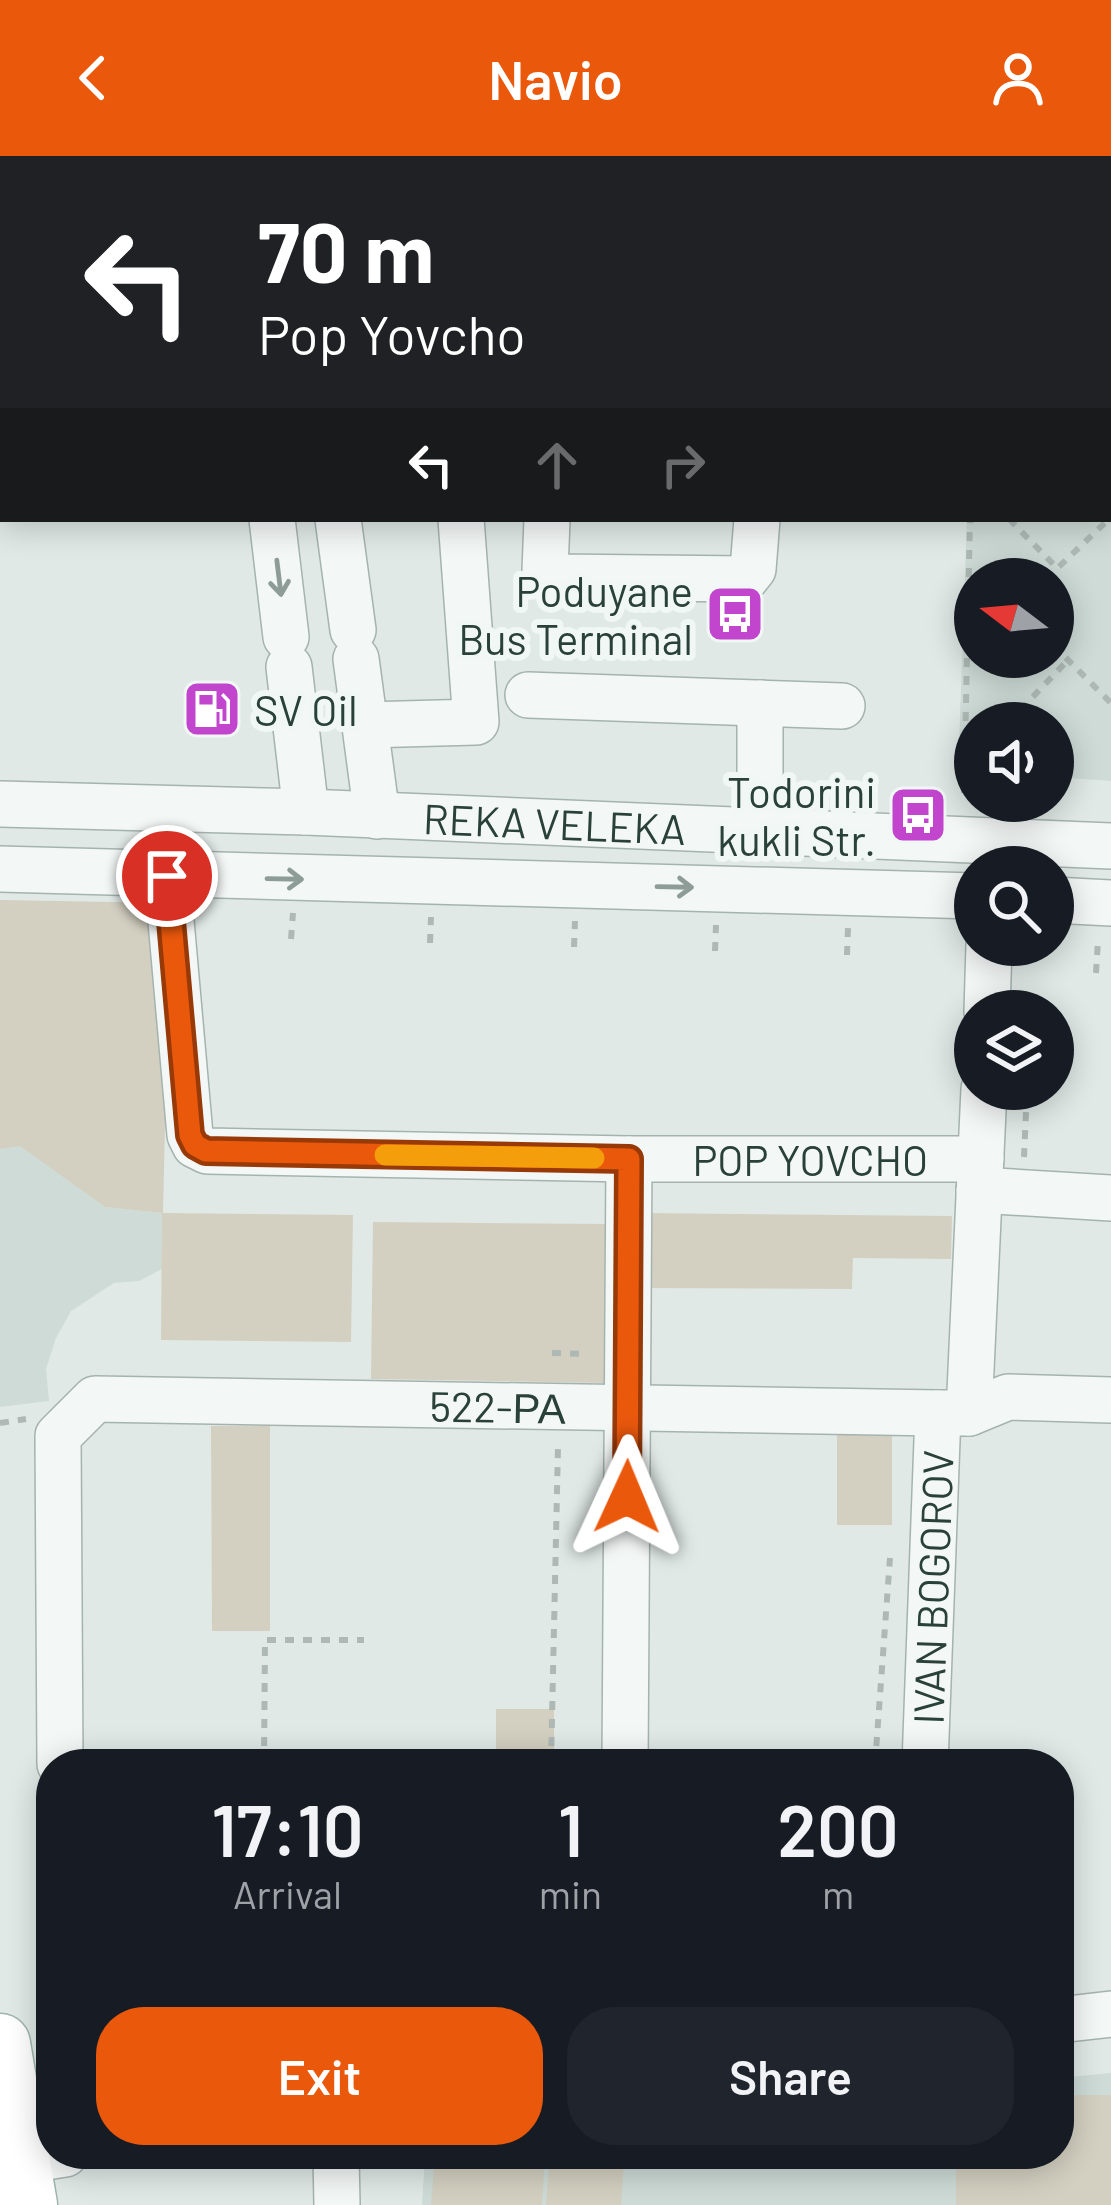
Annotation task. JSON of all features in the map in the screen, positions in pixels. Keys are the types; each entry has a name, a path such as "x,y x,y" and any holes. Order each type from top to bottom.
{"main road":[{"path":"0,2044 37,2174"}],"street":[{"path":"272,522 306,812"},
{"path":"338,522 376,816"},
{"path":"364,725 476,722 461,522"},
{"path":"547,522 545,571 556,577 745,579 753,569 757,522"},
{"path":"528,695 842,706"},
{"path":"760,703 760,832"},
{"name":"REKA VELEKA","path":"0,804 1111,845"},
{"name":"REKA VELEKA","path":"0,869 954,895"},
{"name":"POP YOVCHO","path":"167,876 190,1135 206,1151 629,1159 994,1180 1111,1198"},
{"path":"1074,908 1104,919"},
{"name":"IVAN BOGOROV","path":"926,1749 953,1413 994,1180 986,1110"},
{"path":"625,1749 629,1159"},
{"name":"522-РА","path":"60,1749 58,1436 95,1399 953,1413 1008,1396 1111,1400"},
{"path":"1074,2018 1111,2014"},
{"path":"337,2169 338,2205"}],"path":[{"path":"970,522 971,558"},
{"path":"1012,522 1048,558"},
{"path":"1068,558 1106,522"},
{"path":"1074,665 1111,703"},
{"path":"1028,702 1052,678"},
{"path":"291,939 293,907"},
{"path":"430,943 432,912"},
{"path":"574,947 575,917"},
{"path":"1096,973 1104,919"},
{"path":"715,951 716,922"},
{"path":"847,955 848,926"},
{"path":"994,1180 1020,1110"},
{"path":"551,1749 559,1407"},
{"path":"0,1423 26,1419"},
{"path":"876,1749 892,1546"},
{"path":"264,1749 265,1640 364,1640"}],"shaded area":[{"path":"967,522 1111,522 1111,781 1074,778 1074,702 960,702 961,678 1074,678 1074,558 966,558"},
{"path":"0,900 170,903 163,1213 353,1215 351,1342 161,1340 162,1213 105,1207 20,1146 0,1149"},
{"path":"20,1145 105,1207 163,1213 162,1269 139,1281 114,1283 71,1311 46,1369 49,1401 0,1407 0,1149"},
{"path":"643,1213 952,1216 951,1259 853,1258 852,1289 641,1288"},
{"path":"373,1222 607,1224 606,1383 371,1379"},
{"path":"837,1425 892,1425 892,1525 837,1525"},
{"path":"211,1426 270,1426 270,1631 212,1631"},
{"path":"496,1709 554,1709 554,1749 496,1749"},
{"path":"1111,2073 1111,2205 422,2205 424,2169 1074,2169 1074,2077"},
{"path":"1074,2095 1111,2095 1111,2205 956,2205 956,2169 1074,2169"},
{"path":"434,2169 544,2169 542,2205 431,2205"},
{"path":"549,2169 624,2169 621,2205 546,2205"}],"slow traffic":[{"path":"385,1155 594,1158"}],"place":[{"name":"Poduyane Bus Terminal","path":"735,614"},
{"name":"SV Oil","path":"212,709"},
{"name":"Todorini kukli Str.","path":"918,815"}],"route":[{"path":"167,876 190,1135 195,1145 206,1151 629,1159 627,1497"}]}
